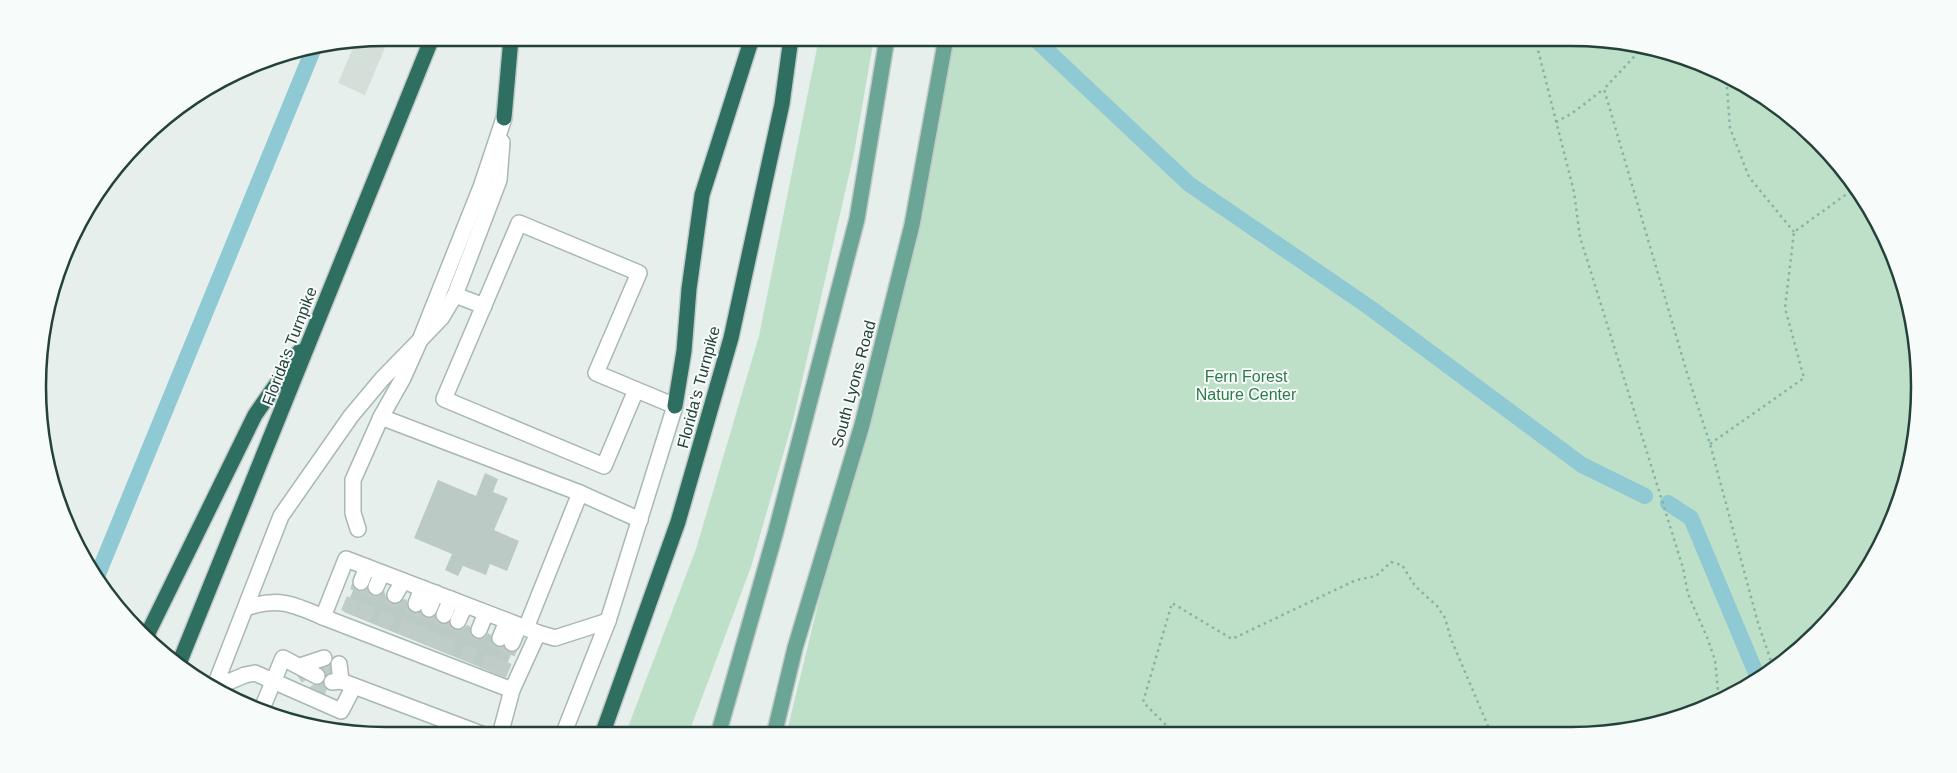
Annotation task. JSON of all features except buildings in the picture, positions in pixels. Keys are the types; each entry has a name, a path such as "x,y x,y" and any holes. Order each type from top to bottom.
{"highway":[{"name":"Florida's Turnpike","path":"181,658 278,425 311,335 429,46"},
{"path":"504,118 510,46"},
{"path":"675,406 684,352 689,289 702,195 749,46"},
{"name":"Florida's Turnpike","path":"605,727 678,522 731,338 782,104 790,46"},
{"path":"149,630 255,415 311,335"}],"main road":[{"path":"720,727 776,531 857,219 886,46"},
{"name":"South Lyons Road","path":"776,727 795,648 862,425 912,225 945,46"}],"lane":[{"path":"217,681 281,516 351,416 382,379 442,317 454,295 498,180 504,118"},
{"path":"358,529 352,496 354,480 381,417 403,378 420,340 482,187 504,118"},
{"path":"566,727 608,621 675,406 596,373 639,273 519,223 444,399 604,466 636,390"},
{"path":"454,295 484,306"},
{"path":"381,417 580,493 640,520"},
{"path":"502,727 512,690 522,627 580,493"},
{"path":"323,617 346,559 555,638 608,621"},
{"path":"361,582 367,567"},
{"path":"376,587 382,573"},
{"path":"395,595 403,581"},
{"path":"429,591 437,612 458,602"},
{"path":"246,608 263,602 277,601 292,603 323,617 346,619 491,677 512,690"},
{"path":"479,630 486,613"},
{"path":"506,641 522,627"},
{"path":"263,704 283,658 300,666 321,667"},
{"path":"222,684 245,674 255,673 342,711 338,679 463,727"}],"path":[{"path":"1537,46 1574,192 1580,237 1683,568 1688,594 1707,637 1714,660 1718,693"},
{"path":"1556,122 1571,114 1604,89 1637,53"},
{"path":"1710,444 1804,378 1785,308 1794,232 1749,177 1730,128 1727,84"},
{"path":"1604,89 1687,373 1710,444 1758,623 1771,661"},
{"path":"1794,232 1850,192"},
{"path":"1168,727 1143,702 1172,603 1232,639 1356,580 1376,576 1391,562 1402,565 1415,586 1437,606 1444,618 1488,727"}],"shaded area":[{"path":"386,46 365,95 338,83 353,48"}],"green space":[{"path":"817,46 873,46 854,153 793,420 751,567 691,727 628,727 696,549 759,336"},
{"name":"Fern Forest Nature Center","path":"945,46 1570,46 1615,49 1680,64 1721,81 1760,104 1811,146 1840,179 1876,236 1893,277 1904,320 1910,364 1911,386 1908,431 1893,496 1876,537 1865,557 1826,611 1778,656 1721,692 1680,709 1659,715 1615,724 1593,726 788,727 862,425"}],"waterway":[{"path":"1042,46 1189,184 1369,307 1582,465 1645,496"},
{"path":"100,570 311,55"},
{"path":"1668,503 1691,518 1755,672"}],"tunnel":[{"path":"348,613 361,582"},
{"path":"363,619 376,587"},
{"path":"383,627 395,595"},
{"path":"404,636 416,604"},
{"path":"417,641 429,609"},
{"path":"431,647 444,615"},
{"path":"444,652 458,621"},
{"path":"466,661 479,630"},
{"path":"487,670 500,638"},
{"path":"499,675 512,643"},
{"path":"300,666 313,686 327,691"},
{"path":"322,667 336,673"}]}
